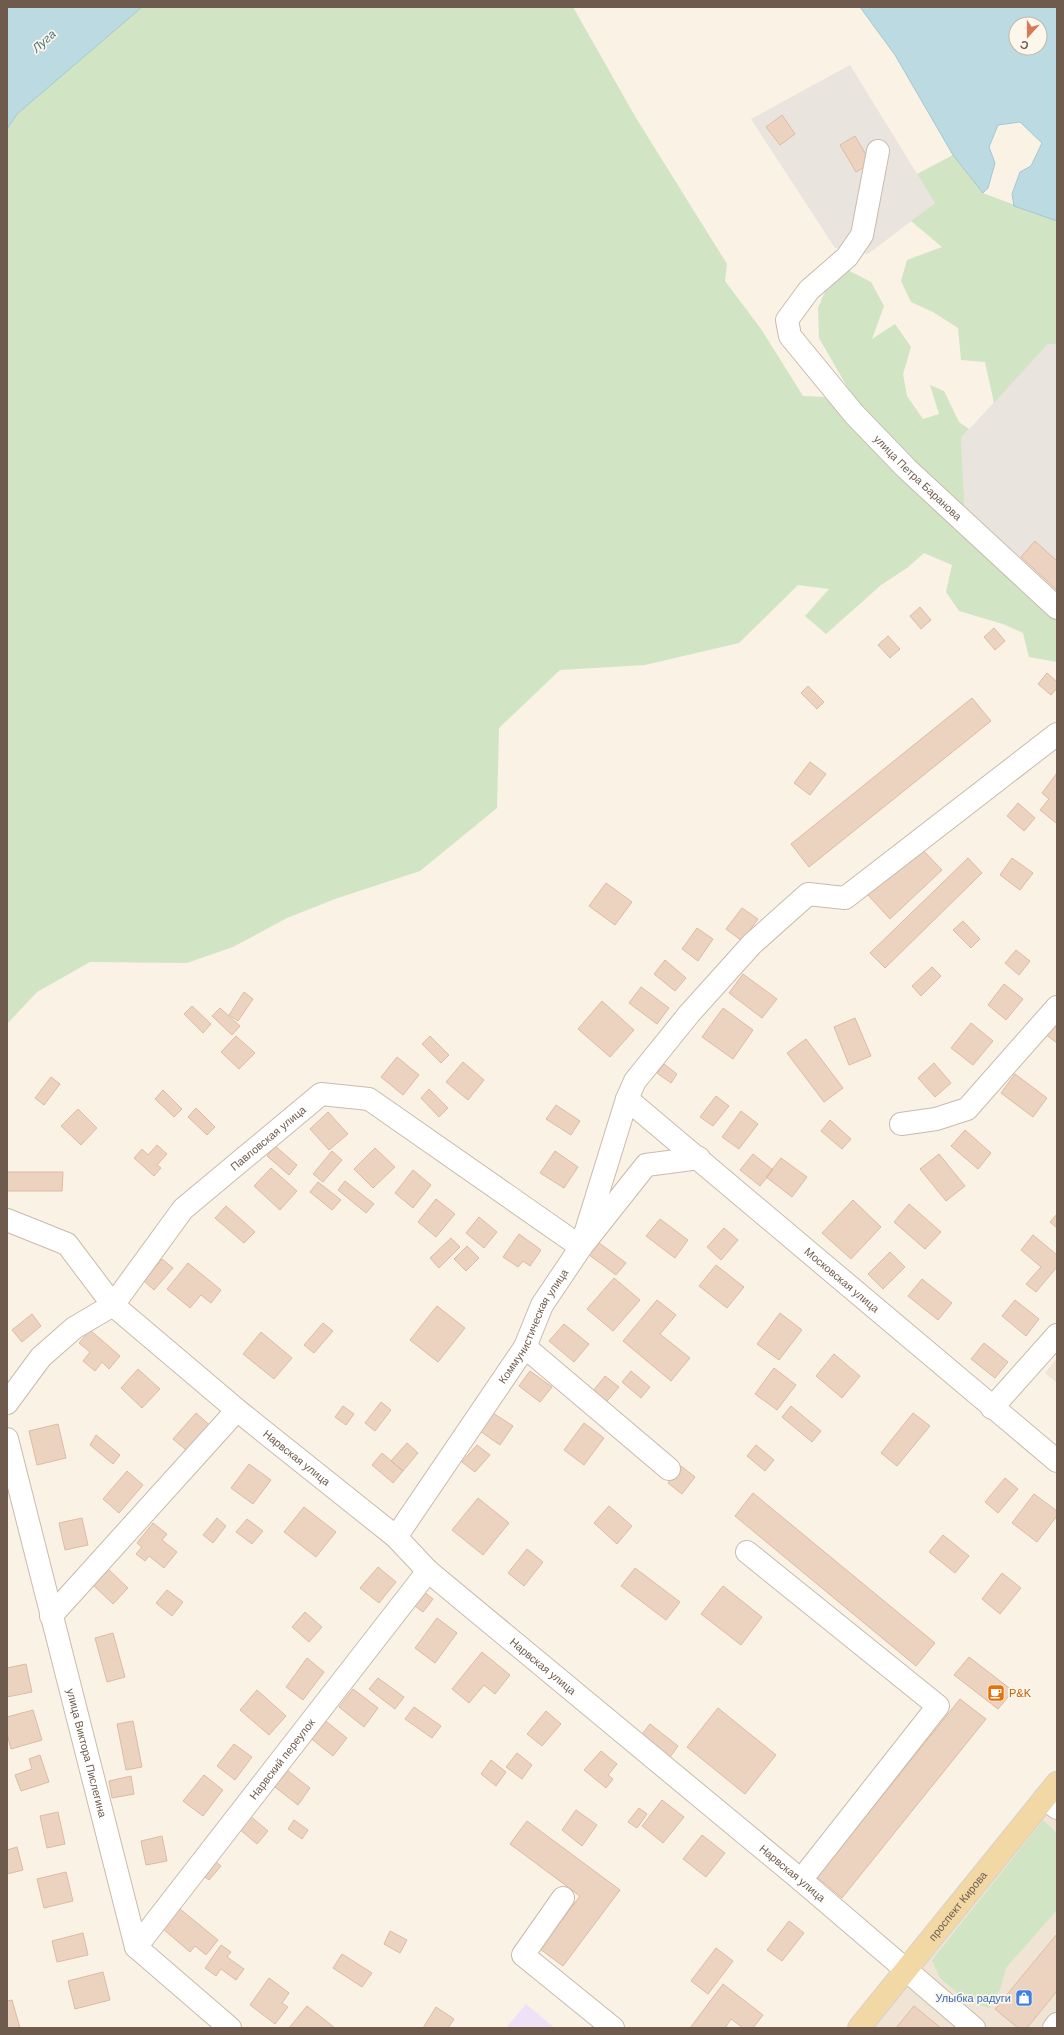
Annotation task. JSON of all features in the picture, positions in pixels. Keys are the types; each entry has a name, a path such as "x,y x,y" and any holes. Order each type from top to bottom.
{"main road":[{"name":"проспект Кирова","path":"859,2028 906,1969 1053,1796"}],"street":[{"name":"улица Петра Баранова","path":"878,151 862,235 847,257 809,290 787,320 790,336 854,414 908,469 1057,608"},
{"path":"580,1247 627,1099 635,1081 689,1014 752,944 808,894 845,898 1056,735"},
{"path":"901,1124 936,1119 967,1109 1057,1007"},
{"name":"Павловская улица","path":"7,1403 41,1357 74,1328 113,1305 184,1210 321,1094 369,1099 580,1247"},
{"name":"Московская улица","path":"627,1099 699,1158 1057,1462"},
{"name":"Коммунистическая улица","path":"396,1536 525,1347 542,1305 580,1247 646,1165 699,1158"},
{"name":"Нарвская улица","path":"7,1220 67,1244 113,1305 237,1410 396,1536 428,1571 801,1880 974,2028"},
{"path":"992,1408 1056,1338"},
{"path":"525,1347 669,1469"},
{"path":"51,1616 237,1410"},
{"name":"улица Виктора Пислегина","path":"7,1439 136,1947"},
{"path":"747,1552 938,1706 801,1880"},
{"name":"Нарвский переулок","path":"136,1947 428,1571"},
{"path":"563,1898 523,1955 613,2028"},
{"path":"136,1947 230,2028"},
{"path":"1054,2028 1057,2024"}],"shaded area":[{"path":"850,65 935,203 868,254 835,248 751,119"},
{"path":"1048,344 1057,344 1057,599 965,515 961,438"},
{"path":"1057,1358 1057,1383 1045,1373"},
{"path":"1045,1798 1057,1805 1057,2028 859,2028"},
{"path":"526,2004 555,2028 506,2028"}],"green space":[{"path":"142,7 573,7 636,118 727,264 725,281 761,329 803,396 825,397 873,442 924,500 1057,620 1057,662 1029,657 1023,633 1003,624 959,611 946,592 952,565 924,553 907,568 881,585 826,634 805,616 829,589 798,585 739,643 645,665 560,670 499,728 497,808 420,871 335,899 287,918 233,947 187,963 90,962 37,992 7,1024 7,129 17,114"},
{"path":"953,155 983,193 1057,221 1057,344 1048,344 994,403 985,362 961,360 958,328 933,312 911,302 901,281 907,260 942,247 911,221 935,203 917,174"},
{"path":"838,265 871,282 884,306 872,339 895,324 911,347 903,374 907,396 923,419 939,414 930,385 944,391 959,422 969,429 961,438 965,515 885,438 853,397 819,338 818,308"},
{"path":"1043,1820 1057,1833 1057,1910 1006,1968 1000,1990 989,2008 966,2001 940,1978 932,1960"}],"water":[{"name":"Луга","path":"7,7 142,7 17,114 7,129"},
{"path":"860,7 1057,7 1057,221 1014,206 1012,194 1020,172 1031,166 1042,143 1020,122 998,125 989,147 995,163 988,188 983,193 953,155 895,55"}],"building":[{"path":"782,115 795,134 780,145 766,127"},
{"path":"855,136 871,163 856,172 840,145"},
{"path":"1035,541 1057,561 1057,590 1021,557"},
{"path":"920,607 931,620 921,629 910,616"},
{"path":"994,628 1005,641 995,650 984,637"},
{"path":"888,636 900,649 890,658 878,645"},
{"path":"1047,673 1057,682 1057,688 1051,695 1038,684"},
{"path":"808,686 824,702 817,709 801,693"},
{"path":"972,698 991,721 809,867 791,844"},
{"path":"810,762 826,774 810,795 794,783"},
{"path":"1057,773 1056,823 1040,810 1049,799 1042,793"},
{"path":"1018,803 1035,818 1024,831 1007,816"},
{"path":"918,845 942,870 890,919 867,894"},
{"path":"968,858 982,873 885,968 870,953"},
{"path":"1012,858 1033,873 1020,890 1000,875"},
{"path":"606,883 632,902 615,925 589,906"},
{"path":"742,908 758,919 742,941 726,929"},
{"path":"963,921 980,939 971,948 953,930"},
{"path":"697,928 713,939 698,961 682,949"},
{"path":"1016,950 1030,961 1019,975 1005,963"},
{"path":"665,960 686,978 675,991 654,974"},
{"path":"932,967 941,976 921,996 912,986"},
{"path":"743,974 777,999 762,1018 729,993"},
{"path":"1004,984 1023,999 1006,1020 988,1005"},
{"path":"641,987 669,1008 657,1024 629,1003"},
{"path":"244,992 253,999 238,1021 229,1015"},
{"path":"602,1001 634,1030 610,1057 578,1029"},
{"path":"192,1006 211,1024 203,1033 184,1014"},
{"path":"220,1008 240,1026 232,1035 212,1016"},
{"path":"723,1008 753,1030 733,1059 702,1037"},
{"path":"855,1018 871,1056 849,1065 834,1027"},
{"path":"1057,1019 1057,1043 1045,1034"},
{"path":"971,1023 993,1041 973,1065 951,1048"},
{"path":"236,1036 255,1053 239,1069 221,1052"},
{"path":"430,1036 449,1055 441,1063 422,1044"},
{"path":"806,1039 843,1088 824,1102 787,1053"},
{"path":"397,1057 419,1075 403,1095 381,1077"},
{"path":"463,1062 484,1080 468,1100 446,1082"},
{"path":"934,1063 951,1083 935,1097 918,1078"},
{"path":"664,1064 677,1074 671,1083 657,1073"},
{"path":"1015,1074 1047,1098 1033,1117 1001,1093"},
{"path":"51,1077 60,1084 44,1105 35,1098"},
{"path":"429,1089 448,1108 439,1117 421,1098"},
{"path":"163,1090 182,1109 174,1117 155,1099"},
{"path":"716,1096 729,1106 713,1126 700,1117"},
{"path":"556,1105 580,1121 571,1135 546,1119"},
{"path":"196,1108 215,1127 207,1135 188,1117"},
{"path":"78,1109 97,1128 81,1145 61,1126"},
{"path":"741,1111 758,1124 739,1149 722,1137"},
{"path":"328,1112 348,1134 329,1150 310,1129"},
{"path":"830,1120 851,1139 842,1149 821,1131"},
{"path":"965,1130 991,1153 978,1169 951,1146"},
{"path":"157,1145 167,1154 157,1165 161,1168 154,1176 134,1158 142,1149 148,1155"},
{"path":"275,1146 297,1165 289,1175 267,1156"},
{"path":"375,1148 395,1167 373,1188 354,1169"},
{"path":"332,1151 342,1160 323,1182 313,1174"},
{"path":"555,1151 578,1167 564,1188 540,1173"},
{"path":"753,1154 773,1170 760,1186 740,1170"},
{"path":"939,1154 965,1186 946,1201 920,1169"},
{"path":"781,1158 807,1177 792,1197 766,1177"},
{"path":"271,1168 297,1191 280,1210 254,1186"},
{"path":"413,1170 431,1185 413,1208 395,1193"},
{"path":"7,1172 63,1172 62,1191 7,1191"},
{"path":"345,1181 374,1204 366,1213 338,1190"},
{"path":"318,1182 341,1200 332,1210 310,1192"},
{"path":"436,1199 455,1214 436,1237 418,1222"},
{"path":"853,1200 881,1227 851,1259 822,1233"},
{"path":"909,1204 941,1232 925,1249 894,1222"},
{"path":"226,1206 255,1232 244,1243 215,1218"},
{"path":"1057,1214 1057,1228 1050,1222"},
{"path":"479,1217 497,1232 484,1248 466,1233"},
{"path":"660,1219 688,1240 675,1258 646,1236"},
{"path":"724,1228 738,1240 721,1260 707,1247"},
{"path":"519,1234 541,1250 530,1266 523,1261 518,1267 503,1257"},
{"path":"1033,1235 1057,1255 1057,1267 1036,1292 1026,1284 1041,1267 1021,1250"},
{"path":"451,1238 460,1247 439,1268 430,1258"},
{"path":"598,1242 626,1263 616,1275 588,1254"},
{"path":"467,1246 479,1258 466,1271 454,1259"},
{"path":"890,1252 905,1267 883,1289 868,1274"},
{"path":"162,1259 173,1268 154,1290 144,1281"},
{"path":"188,1263 221,1290 211,1303 201,1295 190,1308 167,1289"},
{"path":"716,1265 744,1287 727,1308 699,1286"},
{"path":"614,1278 640,1300 613,1331 587,1309"},
{"path":"922,1279 952,1303 938,1320 908,1296"},
{"path":"657,1300 676,1315 660,1334 690,1358 671,1381 623,1341"},
{"path":"1015,1300 1039,1319 1026,1336 1002,1316"},
{"path":"437,1306 465,1328 438,1362 410,1340"},
{"path":"780,1313 802,1330 779,1360 757,1344"},
{"path":"32,1314 41,1326 22,1342 12,1330"},
{"path":"323,1323 333,1331 314,1353 304,1345"},
{"path":"564,1324 589,1344 574,1362 549,1341"},
{"path":"90,1330 120,1356 109,1369 102,1362 95,1371 83,1361 90,1352 79,1343"},
{"path":"261,1332 292,1358 274,1379 243,1354"},
{"path":"984,1343 1008,1362 995,1378 971,1359"},
{"path":"834,1354 860,1376 842,1398 816,1376"},
{"path":"774,1368 796,1385 777,1410 755,1394"},
{"path":"138,1369 160,1389 142,1408 121,1388"},
{"path":"530,1371 552,1387 540,1402 519,1386"},
{"path":"631,1371 650,1387 641,1398 622,1382"},
{"path":"605,1376 619,1387 602,1407 589,1396"},
{"path":"381,1402 391,1410 375,1431 365,1423"},
{"path":"343,1406 354,1414 346,1425 335,1417"},
{"path":"791,1406 821,1431 812,1442 782,1417"},
{"path":"196,1413 214,1429 191,1454 173,1439"},
{"path":"493,1413 513,1426 500,1445 480,1431"},
{"path":"913,1413 930,1426 897,1466 881,1453"},
{"path":"584,1423 604,1438 584,1465 564,1450"},
{"path":"58,1424 66,1458 37,1465 29,1431"},
{"path":"96,1435 120,1455 113,1464 90,1445"},
{"path":"407,1443 418,1453 403,1471 391,1461"},
{"path":"477,1445 490,1455 475,1472 462,1462"},
{"path":"756,1445 774,1460 765,1471 747,1456"},
{"path":"382,1453 403,1471 393,1483 372,1465"},
{"path":"249,1464 271,1480 253,1504 231,1488"},
{"path":"681,1466 695,1477 682,1494 668,1483"},
{"path":"127,1471 143,1485 119,1513 103,1499"},
{"path":"1005,1478 1018,1489 998,1513 985,1502"},
{"path":"753,1493 935,1643 916,1666 735,1516"},
{"path":"1034,1494 1057,1511 1057,1516 1037,1542 1012,1523"},
{"path":"478,1498 509,1523 483,1555 452,1530"},
{"path":"609,1506 632,1526 617,1544 594,1523"},
{"path":"304,1507 336,1532 316,1557 284,1532"},
{"path":"82,1518 88,1545 65,1550 59,1523"},
{"path":"217,1518 226,1526 213,1543 203,1535"},
{"path":"247,1519 263,1531 252,1544 236,1532"},
{"path":"153,1523 167,1534 162,1540 177,1552 164,1568 149,1556 145,1561 136,1554 142,1547 137,1543"},
{"path":"943,1535 969,1556 955,1573 929,1552"},
{"path":"527,1549 543,1562 524,1586 508,1573"},
{"path":"378,1567 396,1582 379,1603 360,1588"},
{"path":"107,1568 128,1588 113,1604 92,1584"},
{"path":"635,1568 680,1602 666,1620 621,1586"},
{"path":"1002,1573 1021,1588 1000,1614 982,1599"},
{"path":"723,1586 762,1617 741,1645 701,1614"},
{"path":"167,1590 183,1602 172,1616 156,1603"},
{"path":"422,1590 433,1599 423,1612 411,1603"},
{"path":"305,1612 322,1627 309,1642 292,1627"},
{"path":"437,1618 457,1633 435,1663 415,1648"},
{"path":"113,1633 125,1677 107,1682 95,1638"},
{"path":"482,1652 510,1675 495,1694 484,1685 469,1703 452,1689"},
{"path":"969,1657 1013,1691 998,1709 954,1675"},
{"path":"307,1658 324,1672 303,1700 286,1687"},
{"path":"26,1664 32,1692 7,1697 7,1668"},
{"path":"378,1678 404,1697 395,1709 369,1689"},
{"path":"353,1689 378,1708 364,1727 339,1707"},
{"path":"257,1690 286,1716 269,1735 240,1710"},
{"path":"960,1699 986,1719 842,1898 817,1877"},
{"path":"414,1707 441,1726 432,1738 405,1719"},
{"path":"718,1708 776,1755 745,1794 687,1747"},
{"path":"33,1710 42,1740 11,1749 7,1734 7,1717"},
{"path":"546,1711 561,1724 542,1746 527,1734"},
{"path":"322,1718 347,1738 333,1756 308,1736"},
{"path":"133,1721 142,1767 126,1770 117,1724"},
{"path":"650,1724 678,1746 668,1760 639,1738"},
{"path":"234,1744 252,1757 235,1780 217,1766"},
{"path":"601,1751 617,1764 608,1775 613,1779 606,1788 584,1770"},
{"path":"517,1753 532,1765 522,1779 506,1767"},
{"path":"40,1755 49,1782 21,1791 15,1775 32,1769 29,1759"},
{"path":"491,1760 506,1772 496,1786 481,1774"},
{"path":"283,1767 310,1788 298,1805 271,1784"},
{"path":"204,1775 223,1790 203,1816 183,1801"},
{"path":"131,1776 134,1794 112,1798 109,1781"},
{"path":"662,1800 684,1817 663,1843 642,1826"},
{"path":"639,1808 647,1814 637,1828 628,1822"},
{"path":"576,1810 597,1825 582,1846 562,1830"},
{"path":"58,1812 65,1844 47,1848 40,1816"},
{"path":"249,1815 268,1831 257,1844 238,1828"},
{"path":"294,1820 308,1830 302,1839 288,1829"},
{"path":"527,1821 620,1890 563,1966 540,1949 580,1896 510,1844"},
{"path":"702,1835 725,1853 706,1877 683,1859"},
{"path":"162,1836 167,1861 146,1865 141,1841"},
{"path":"17,1847 23,1870 7,1874 7,1850"},
{"path":"209,1856 221,1866 209,1880 197,1871"},
{"path":"66,1872 73,1901 44,1908 37,1879"},
{"path":"180,1909 218,1940 206,1955 195,1946 190,1952 163,1929"},
{"path":"789,1921 804,1933 782,1961 767,1950"},
{"path":"390,1931 407,1940 400,1953 384,1944"},
{"path":"83,1933 88,1955 57,1962 52,1941"},
{"path":"1057,1934 1057,1991 1027,2028 1018,2028 995,2009"},
{"path":"221,1945 231,1952 227,1957 244,1969 236,1980 221,1969 216,1976 205,1968"},
{"path":"716,1948 733,1961 708,1994 691,1981"},
{"path":"342,1954 372,1973 362,1987 333,1968"},
{"path":"103,1972 110,2000 75,2009 68,1981"},
{"path":"269,1978 289,1993 282,2003 288,2007 275,2024 250,2005"},
{"path":"723,1984 763,2015 753,2028 743,2028 731,2019 725,2028 690,2028"},
{"path":"12,2000 20,2028 7,2028 7,2001"},
{"path":"307,2006 335,2028 289,2028"},
{"path":"914,2006 941,2028 896,2028"},
{"path":"436,2007 454,2019 448,2028 423,2028"}],"place":[{"name":"P&K","path":"996,1693"},
{"name":"Улыбка радуги","path":"1024,1998"}]}
